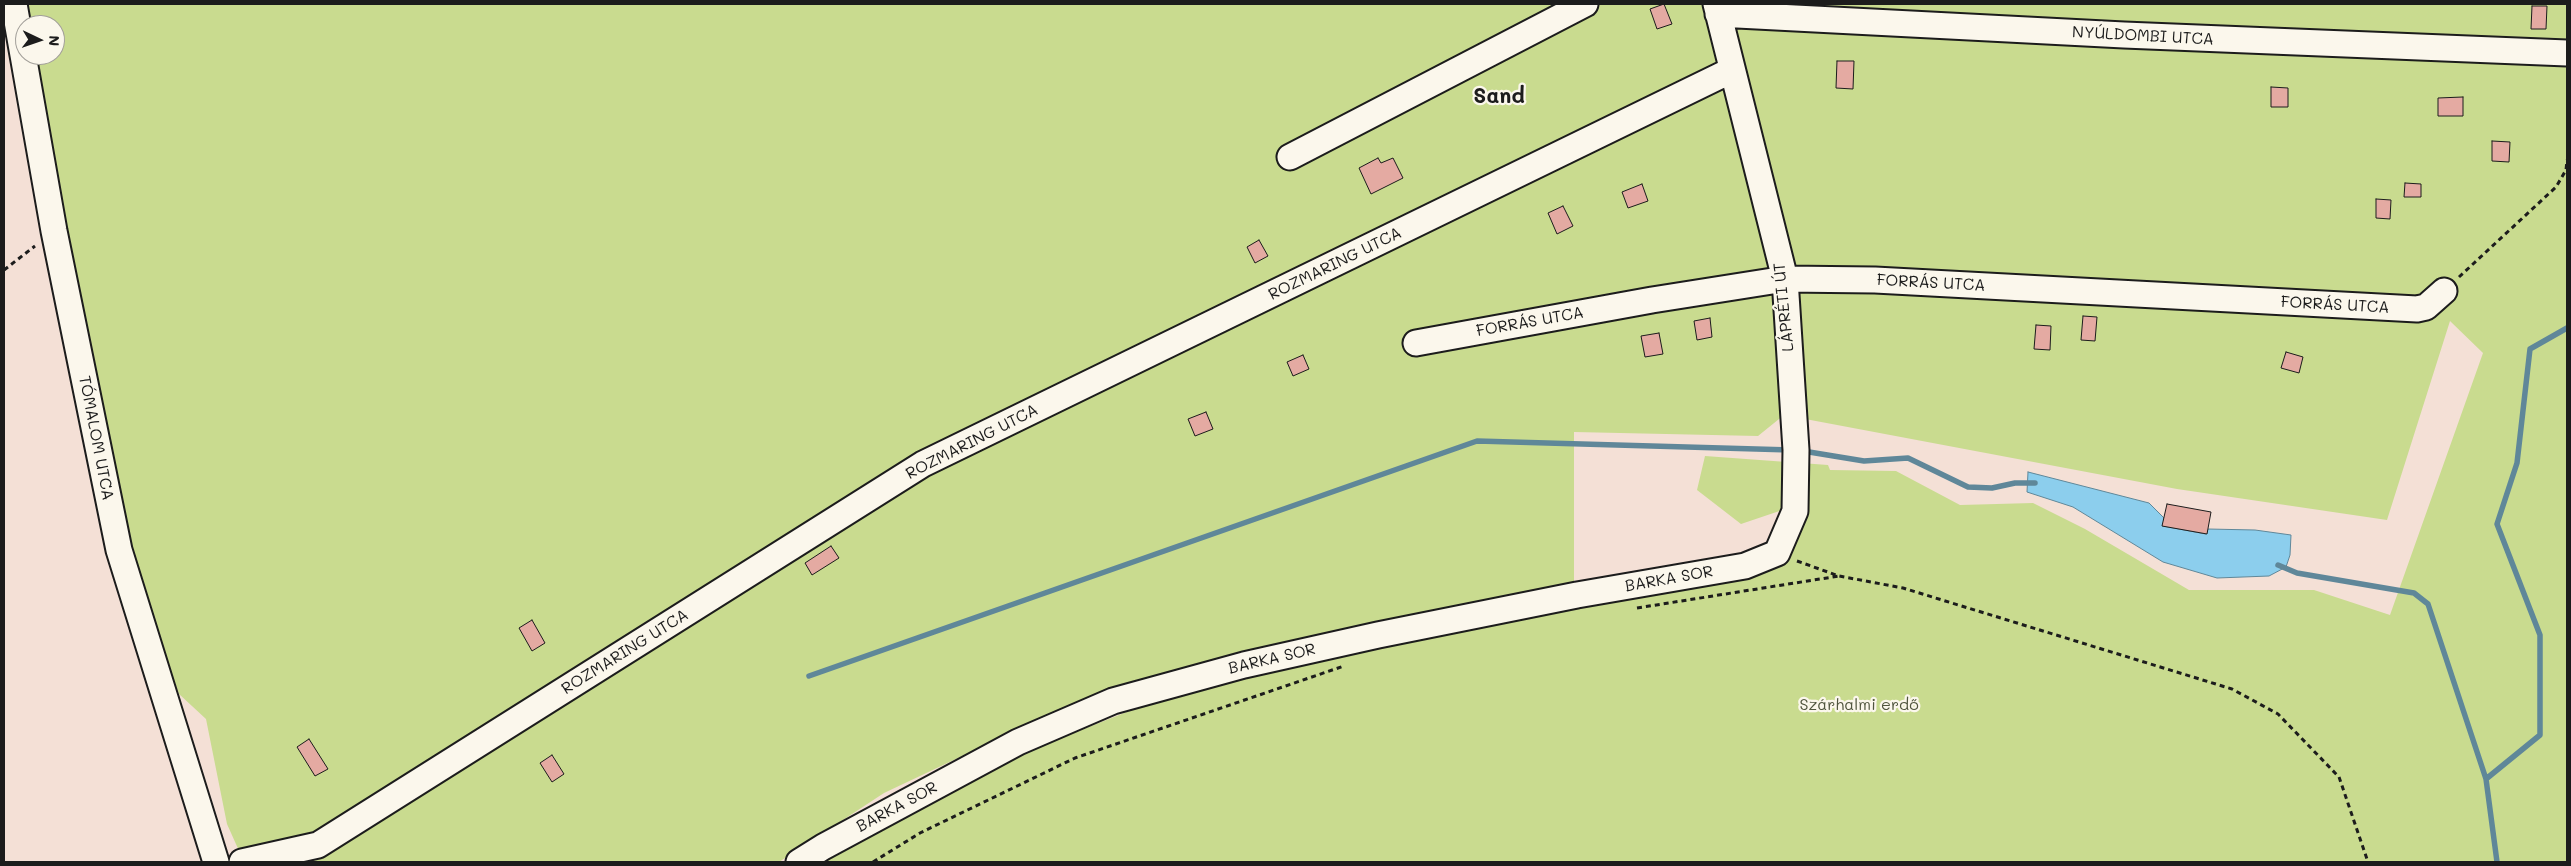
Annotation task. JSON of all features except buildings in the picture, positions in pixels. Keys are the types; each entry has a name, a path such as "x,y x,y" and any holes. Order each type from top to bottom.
{"street":[{"name":"TÓMALOM UTCA","path":"14,4 54,230 119,550 216,862"},
{"path":"1290,157 1585,4"},
{"name":"NYÚLDOMBI UTCA","path":"1717,9 2124,36 2567,53"},
{"name":"LÁPRÉTI ÚT","path":"1717,9 1785,279 1796,450 1795,511 1777,553"},
{"name":"ROZMARING UTCA","path":"242,862 318,845 923,464 1732,70"},
{"name":"FORRÁS UTCA","path":"1416,343 1652,300 1785,279 1875,280 2417,309 2426,307 2444,291"},
{"name":"BARKA SOR","path":"800,862 823,847 1018,742 1113,701 1244,665 1378,635 1577,595 1744,566 1777,553"}],"path":[{"path":"2444,291 2556,187 2566,170 2567,160"},
{"path":"4,270 54,230"},
{"path":"1777,553 1839,576 1903,588 2232,689 2278,714 2338,776 2368,862"},
{"path":"1635,609 1839,576"},
{"path":"873,862 920,833 1075,758 1345,666"}],"green space":[{"name":"Szárhalmi erdő","path":"20,4 2567,4 2567,862 816,862 1020,754 1180,691 1377,642 1659,588 1778,568 1796,544 1809,501 1741,524 1697,490 1705,456 1828,465 1830,470 1896,471 1960,505 2033,503 2085,529 2189,590 2314,590 2390,615 2483,353 2450,321 2387,520 2177,489 1784,415 1758,436 1574,432 1574,583 1229,655 1068,706 884,793 779,862 244,862 227,824 206,719 179,694 125,544 33,65 65,65 65,15 23,15"}],"water":[{"path":"2028,472 2149,503 2164,518 2163,526 2206,534 2208,529 2255,530 2291,535 2290,555 2286,567 2269,576 2217,578 2163,562 2073,507 2027,492"}],"waterway":[{"path":"2486,779 2540,735 2540,635 2497,524 2517,463 2530,349 2567,328"},
{"path":"809,676 1477,441 1791,450"},
{"path":"1803,451 1864,461 1908,458 1968,487 1992,488 2015,483 2035,483"},
{"path":"2278,565 2297,573 2414,593 2428,604 2486,779 2497,862"}],"district":[{"name":"Sand","path":"1499,97"}]}
